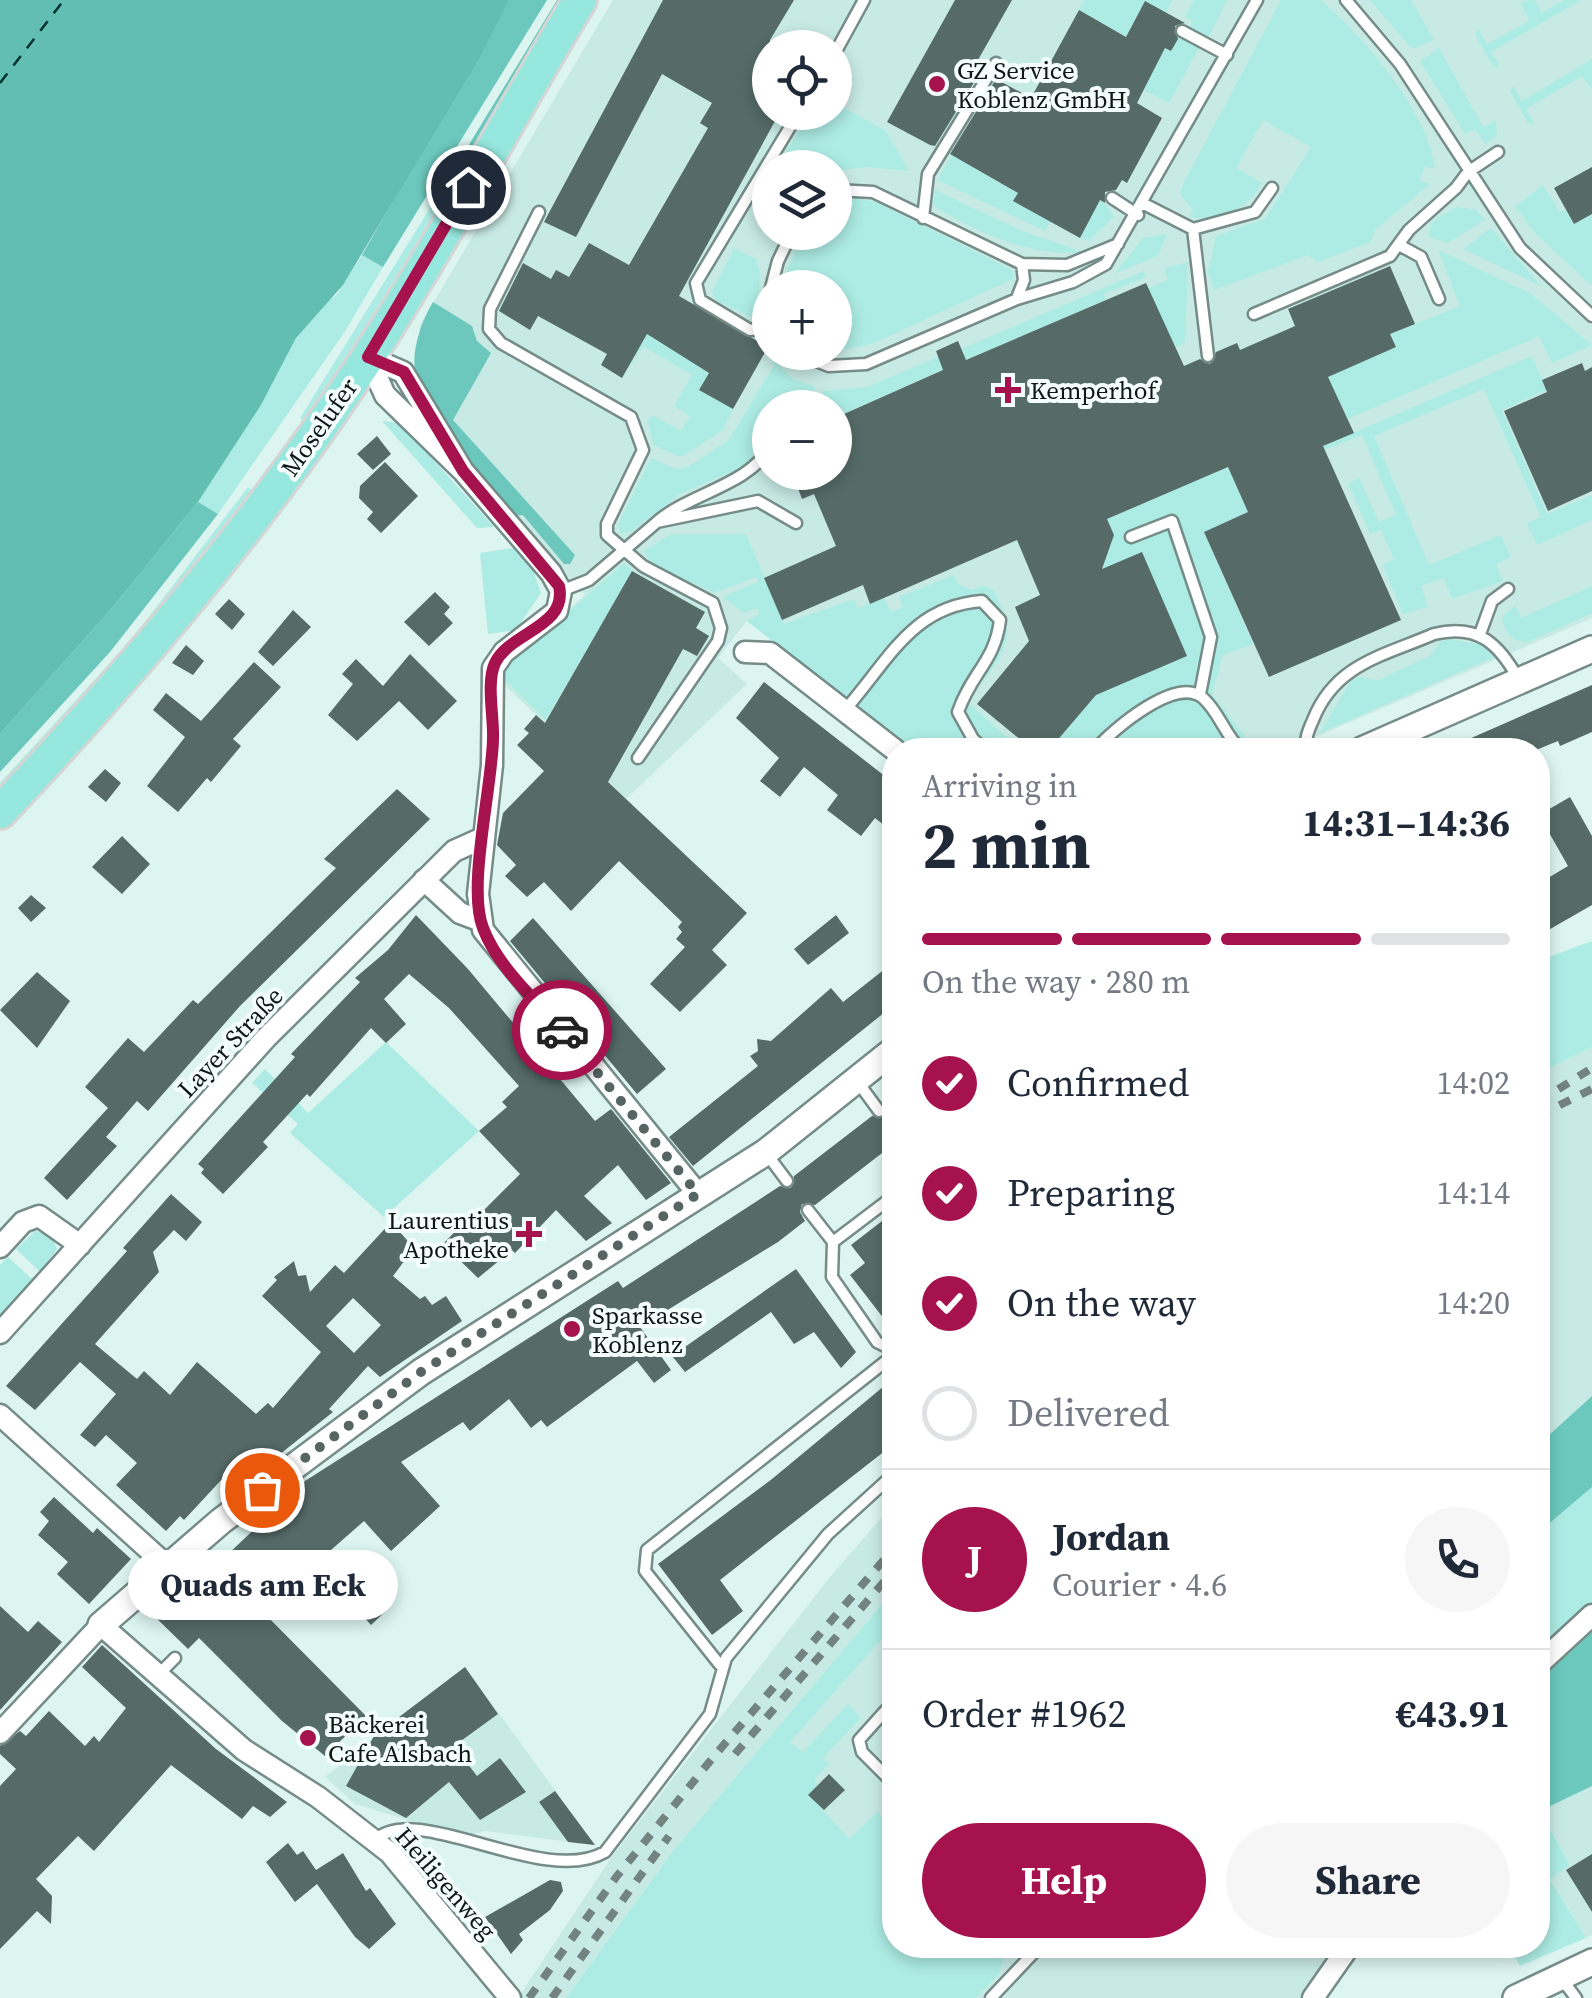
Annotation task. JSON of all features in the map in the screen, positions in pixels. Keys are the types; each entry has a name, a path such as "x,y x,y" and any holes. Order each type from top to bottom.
{"main road":[{"name":"Moselufer","path":"0,812 157,639 286,475 368,357 580,0"}],"street":[{"path":"368,357 386,395 463,471 550,573 560,592 556,611 495,663 492,766 478,894 480,922 492,947 698,1194"},
{"path":"1389,738 1592,649"},
{"path":"745,652 770,653 882,740"},
{"name":"Layer Straße","path":"0,1333 252,1053 460,846 484,838"},
{"path":"424,880 460,913 480,922"},
{"path":"0,1733 101,1625 166,1565 421,1372 766,1152 882,1059"},
{"path":"0,1247 23,1222 39,1216 80,1245"},
{"path":"0,1415 166,1565"},
{"path":"1550,1654 1592,1615"},
{"name":"Heiligenweg","path":"101,1625 244,1750 375,1840 498,1993"},
{"path":"1313,1998 1341,1958"},
{"path":"1540,1990 1592,1962"}],"lane":[{"path":"848,30 864,0"},
{"path":"852,365 866,364 1017,299 1096,271 1141,209 1258,0"},
{"path":"1346,0 1400,64 1520,248 1592,316"},
{"path":"1182,30 1227,56"},
{"path":"922,218 928,174 996,63"},
{"path":"752,328 700,300 696,283 788,130"},
{"path":"1254,314 1390,256 1468,172 1498,152"},
{"path":"1112,198 1193,230 1255,212 1272,188"},
{"path":"852,191 872,192 1022,264 1067,265 1119,244"},
{"path":"539,212 522,256 490,309 488,318 494,336 632,417 644,450 606,524 610,540 714,604 721,628 718,641 638,758"},
{"path":"1193,230 1208,356"},
{"path":"1399,245 1421,257 1439,299"},
{"path":"1017,299 1024,280 1022,264"},
{"path":"560,592 589,580 680,502 752,469"},
{"path":"657,522 758,501 796,523"},
{"path":"1131,536 1172,521 1211,637 1200,694"},
{"path":"1480,634 1492,602 1508,589"},
{"path":"844,710 926,615 954,603 982,602 1000,620 997,650 967,685 958,712 971,738"},
{"path":"1306,738 1322,697 1343,674 1434,634 1450,630 1480,634 1496,644 1520,681"},
{"path":"1106,738 1149,705 1185,690 1200,694 1232,738"},
{"path":"856,1080 879,1110"},
{"path":"766,1152 787,1181"},
{"path":"833,1242 882,1205"},
{"path":"808,1210 833,1242 832,1276 882,1345"},
{"path":"720,1665 645,1571 647,1550 882,1362"},
{"path":"375,1840 389,1830 411,1828 536,1858 568,1861 596,1857 612,1845 710,1714 720,1665 828,1534 882,1485"},
{"path":"157,1676 174,1658"},
{"path":"882,1715 860,1740 862,1752 882,1772"},
{"path":"991,1998 1029,1958"},
{"path":"1540,1990 1576,1998"}],"shaded area":[{"path":"0,0 509,0 480,57 343,285 296,338 261,405 198,502 113,607 0,734"},
{"path":"509,0 547,0 383,267 362,255"},
{"path":"557,0 567,0 454,183 448,179"},
{"name":"Kemperhof","path":"613,0 1592,0 1592,618 1313,738 896,738 747,621 718,658 747,684 626,799 500,681 508,662 585,595 501,503 452,438 414,373 420,325"},
{"path":"1085,0 1172,0 1166,13 1145,2 1130,28 1170,51 1178,37 1199,48 1169,103 1144,90 1160,56 1079,10"},
{"path":"1194,0 1227,0 1208,38 1190,27 1192,21 1185,17"},
{"path":"1281,0 1320,0 1355,33 1408,100 1431,148 1435,169 1425,166 1420,181 1430,184 1375,230 1371,242 1318,262 1308,255 1214,290 1208,271 1216,236 1265,219 1311,147 1263,120 1236,168 1262,183 1256,192 1232,212 1190,217 1193,210 1180,194 1183,184"},
{"path":"1370,0 1411,0 1434,40 1412,49"},
{"path":"1535,0 1542,13 1564,0 1581,0 1491,52 1500,67 1493,66 1475,34 1478,29 1487,44 1529,21 1521,4"},
{"path":"1439,48 1483,127 1496,121 1497,136 1485,144 1475,129 1465,134 1420,61"},
{"path":"1592,59 1592,89 1582,76 1526,109 1534,124 1528,123 1510,91 1513,86 1522,101"},
{"path":"852,112 886,131 909,171 852,169 852,150 787,150 799,130 852,130"},
{"path":"952,155 1018,193 1014,201 1083,195 1095,198 1114,217 1088,241 1080,238 1084,231 1054,216 1045,231 937,180"},
{"path":"448,179 454,183 306,422 300,418"},
{"path":"1543,185 1560,212 1566,210 1574,224 1592,214 1592,286 1537,235 1515,207"},
{"path":"935,190 1022,231 1083,252 1044,251 985,233 933,205"},
{"path":"852,199 876,202 1012,270 1015,278 872,344 852,348 852,270 787,270 796,250 852,250"},
{"path":"1457,207 1476,210 1485,220 1448,243 1429,237 1431,222"},
{"path":"1491,228 1541,286 1463,249"},
{"path":"1167,234 1158,256 1114,274 1143,238"},
{"path":"734,248 756,259 759,270 752,270 752,318 717,301 712,292"},
{"path":"1438,250 1530,293 1592,345 1552,363 1539,336 1348,419 1335,392 1270,419 1264,405 1395,346 1390,334 1460,306"},
{"path":"362,255 383,267 346,330 218,514 198,502 261,405 296,338 337,294"},
{"path":"1188,262 1185,343 1175,348 1148,288 1168,280 1164,268"},
{"path":"1144,271 1146,277 1104,294 1106,300 966,360 961,349"},
{"path":"433,302 472,326 477,341 491,353 453,420 575,555 570,564 564,564 523,515 512,516 501,504 458,448 421,390 416,376 416,348"},
{"path":"651,327 709,373 700,390 733,409 723,430 681,457 653,445 648,421 652,415 681,431 690,416 674,406 692,375 643,346 620,381"},
{"path":"1532,356 1544,384 1552,388 1502,410 1547,514 1592,495 1592,520 1537,545 1527,523 1541,517 1484,389 1374,436 1429,565 1501,535 1511,557 1496,564 1503,581 1452,599 1444,578 1421,586 1428,607 1403,614 1383,565 1394,559 1381,530 1370,534 1348,483 1359,478 1379,522 1396,515 1362,435 1325,450 1323,446"},
{"path":"938,357 944,369 852,410 852,390 834,390 867,387"},
{"path":"771,370 784,370 793,379 815,387 814,390 759,390"},
{"path":"752,402 750,464 680,494 631,532 621,534 618,525 651,458 676,469 688,467 728,441"},
{"path":"382,421 400,423 494,527 477,528"},
{"path":"1228,467 1248,512 1204,532 1253,644 1223,655 1212,694 1246,738 1059,738 1096,695 1068,583 1114,535 1107,519"},
{"path":"248,487 255,493 139,644 0,800 0,783 132,639"},
{"path":"198,502 218,514 110,652 0,772 0,734 113,607"},
{"path":"671,534 746,534 784,624 854,599 858,608 884,598 891,612 903,607 899,597 954,575 958,584 972,590 983,586 993,590 1006,624 1003,650 966,701 1008,738 896,738 747,621 759,614 757,608 744,613 723,597 758,582 756,577 714,593 650,563 644,551"},
{"path":"513,548 533,570 541,593 516,630 488,634 480,553"},
{"path":"624,563 632,571 546,720 503,678 502,670"},
{"path":"1592,586 1592,613 1528,642 1514,638 1505,627 1502,618 1515,605 1521,618"},
{"path":"1450,639 1481,645 1494,657 1320,733 1350,682 1359,677 1378,680 1430,656 1440,642"},
{"path":"1592,941 1592,1047 1550,1068 1550,957"},
{"path":"386,1042 479,1131 384,1217 290,1133 298,1124 252,1083 265,1069 308,1113"},
{"path":"1592,1047 1592,1396 1550,1434 1550,1068"},
{"path":"35,1231 52,1236 57,1249 40,1272 16,1249"},
{"path":"8,1257 32,1279 0,1315 0,1265"},
{"path":"1592,1396 1592,1487 1550,1523 1550,1434"},
{"path":"1592,1487 1592,1605 1550,1644 1550,1523"},
{"path":"882,1517 882,1958 1333,1958 1307,1998 761,1998 670,1855 566,1998 518,1998 613,1855 830,1577"},
{"path":"882,1604 882,1639 790,1742 803,1752 848,1704 861,1718 823,1758 829,1764 814,1780 818,1785 809,1795 849,1839 877,1812 882,1817 882,1958 1003,1958 999,1974 976,1998 566,1998 670,1855"},
{"path":"1592,1624 1592,1786 1550,1806 1550,1663"},
{"path":"465,1667 595,1845 485,1831 464,1837 355,1804 325,1777"},
{"path":"1592,1786 1592,1935 1586,1938 1550,1878 1570,1865 1550,1829 1550,1806"},
{"path":"1550,1829 1570,1865 1550,1879"},
{"path":"1550,1879 1586,1938 1550,1953"},
{"path":"1515,1958 1539,1958 1520,1966"}],"building":[{"path":"663,0 794,0 776,30 752,30 752,130 770,130 759,150 752,150 752,163 679,296 752,338 752,370 755,370 733,409 699,390 709,373 647,334 622,378 601,365 607,354 538,316 530,330 499,311 523,263 551,279 556,270 569,277 589,243 629,265 708,128 700,123 712,103 662,74 576,237 544,222"},
{"name":"GZ Service Koblenz GmbH","path":"955,0 1012,0 974,67 981,71 935,146 887,122"},
{"path":"1145,1 1185,23 1175,26 1178,39 1171,51 1165,48 1137,103 1162,118 1127,183 1122,180 1116,190 1105,192 1105,203 1100,200 1080,238 1013,201 1018,193 950,154 996,79 1031,98 1079,10 1126,37"},
{"path":"1592,167 1592,214 1574,224 1554,188"},
{"name":"Kemperhof","path":"1390,266 1415,324 1390,334 1396,347 1328,377 1354,433 1323,446 1401,620 1269,677 1204,532 1248,512 1228,467 1107,519 1114,535 1102,569 1142,552 1187,656 1096,695 1059,738 1018,738 977,704 1029,641 1015,607 1040,595 1017,540 870,604 863,585 782,620 764,578 836,546 814,494 802,499 799,490 852,490 852,410 943,370 936,351 958,341 966,360 1146,283 1184,366 1200,359 1210,364 1216,352 1237,343 1240,350 1295,326 1288,309"},
{"path":"1582,363 1585,371 1592,367 1592,491 1548,511 1504,411 1547,392 1542,380"},
{"path":"377,436 391,454 373,470 357,454"},
{"path":"385,462 418,496 381,533 367,519 373,512 359,498 360,486"},
{"path":"632,571 705,612 696,628 709,636 697,656 683,649 608,782 747,913 712,950 727,965 680,1012 650,984 685,947 676,939 682,932 678,927 682,922 619,861 571,911 544,882 527,897 505,876 516,865 497,845 503,813 544,771 517,745 529,733 524,729 536,715 545,723"},
{"path":"435,592 450,607 444,614 453,623 429,646 404,622"},
{"path":"229,599 245,614 232,630 215,614"},
{"path":"293,610 311,627 273,666 258,652"},
{"path":"186,645 204,661 193,675 172,663"},
{"path":"410,654 457,701 428,730 399,701 357,741 328,715 353,684 342,674 356,659 383,686"},
{"path":"254,662 281,687 233,739 241,746 211,782 207,778 178,812 147,786 185,737 153,710 166,693 201,721"},
{"path":"764,682 882,774 882,824 875,818 861,836 827,810 838,795 804,767 780,797 760,781 779,758 736,718"},
{"path":"1592,685 1592,732 1560,746 1558,741 1550,744 1550,738 1471,738"},
{"path":"105,769 121,783 106,802 88,787"},
{"path":"397,789 430,819 240,1006 148,1111 137,1101 106,1137 117,1146 67,1200 44,1178 108,1108 85,1087 128,1038 144,1052 193,1000 198,1004 336,868 324,859"},
{"path":"1570,797 1592,836 1592,905 1550,929 1550,877 1568,866 1550,834 1550,809"},
{"path":"122,836 150,864 122,894 92,867"},
{"path":"31,895 46,908 31,922 18,908"},
{"path":"416,915 468,969 595,1121 611,1109 671,1183 646,1200 618,1165 584,1196 612,1223 586,1241 556,1210 515,1253 512,1250 478,1278 443,1244 520,1174 479,1131 507,1107 502,1102 519,1086 449,1008 409,974 384,999 406,1024 386,1043 371,1028 310,1097 307,1094 263,1142 268,1147 223,1194 201,1173 204,1169 198,1164 295,1057 291,1054 360,982 355,978 388,950"},
{"path":"836,915 849,933 808,965 794,949"},
{"path":"533,918 666,1069 637,1094 510,941"},
{"path":"882,971 882,1014 693,1166 669,1137 758,1066 750,1056 758,1051 757,1039 771,1041 831,988 843,1002"},
{"path":"37,972 70,1001 37,1048 0,1010"},
{"path":"872,1116 882,1117 882,1153 815,1205 802,1204 800,1212 805,1221 778,1242 640,1327 671,1370 654,1383 637,1361 547,1427 541,1420 531,1428 509,1399 470,1431 463,1422 401,1462 440,1506 391,1551 364,1521 331,1550 387,1610 371,1625 330,1580 317,1593 288,1562 250,1599 366,1716 325,1756 282,1721 199,1638 188,1649 148,1610 214,1550 223,1559 305,1481 618,1281 623,1288 780,1186 791,1188 794,1176"},
{"path":"171,1194 202,1222 186,1241 174,1230 153,1252 159,1272 95,1344 137,1379 144,1371 170,1395 197,1362 256,1414 268,1403 273,1408 321,1352 262,1296 277,1280 274,1277 294,1261 298,1276 306,1275 310,1292 335,1265 344,1273 391,1222 414,1248 393,1276 420,1299 425,1296 432,1305 446,1296 462,1321 380,1377 368,1366 329,1409 333,1412 236,1489 224,1477 184,1520 180,1516 166,1531 116,1485 137,1463 106,1435 95,1447 80,1435 116,1394 80,1362 35,1410 6,1386 127,1251 123,1248","holes":["353,1298 381,1325 354,1353 326,1326"]},
{"path":"882,1221 882,1316 850,1275 865,1263 851,1245"},
{"path":"796,1269 856,1352 841,1368 814,1332 794,1344 771,1312 685,1372 672,1356"},
{"path":"882,1388 882,1453 720,1580 743,1611 712,1635 658,1564 772,1479"},
{"path":"54,1497 93,1533 97,1528 131,1559 89,1604 57,1574 68,1562 38,1535 49,1521 40,1512"},
{"path":"0,1606 28,1632 38,1621 62,1642 0,1710"},
{"path":"102,1645 216,1749 287,1802 270,1817 253,1806 242,1819 171,1765 94,1851 78,1836 36,1879 52,1896 51,1924 37,1911 0,1949 0,1786 16,1769 0,1754 0,1746 20,1731 26,1736 49,1711 85,1746 94,1736 99,1742 126,1708 82,1667"},
{"path":"465,1667 498,1714 454,1746 477,1776 500,1758 526,1792 480,1820 449,1782 406,1818 346,1786 374,1736"},
{"path":"829,1774 845,1790 824,1810 808,1795"},
{"path":"555,1791 595,1845 568,1842 539,1802"},
{"path":"288,1843 297,1855 303,1851 316,1870 343,1853 366,1891 370,1888 396,1924 369,1949 355,1937 317,1884 295,1902 266,1862"},
{"path":"1592,1854 1592,1912 1566,1870"},
{"path":"550,1880 561,1882 563,1891 550,1910 519,1934 523,1940 511,1954 485,1917"}],"ferry route":[{"path":"0,83 64,0"}],"railway":[{"path":"1550,1094 1592,1068"},
{"path":"1550,1110 1592,1089"},
{"path":"529,1998 617,1876 715,1755 882,1562"},
{"path":"735,1754 882,1584"},
{"path":"552,1998 669,1836"}],"way so far":[{"path":"262,1490 421,1372 698,1194 654,1136 562,1030"}],"place":[{"name":"GZ Service Koblenz GmbH","path":"937,84"},
{"name":"Kemperhof","path":"1008,390"},
{"name":"Laurentius Apotheke","path":"529,1234"},
{"name":"Sparkasse Koblenz","path":"572,1329"},
{"name":"Quads am Eck","path":"262,1490"},
{"name":"Bäckerei Cafe Alsbach","path":"308,1738"}],"route":[{"path":"468,187 368,357 404,372 463,471 559,586 562,599 556,611 495,663 492,766 478,903 480,922 492,947 562,1030"}]}
